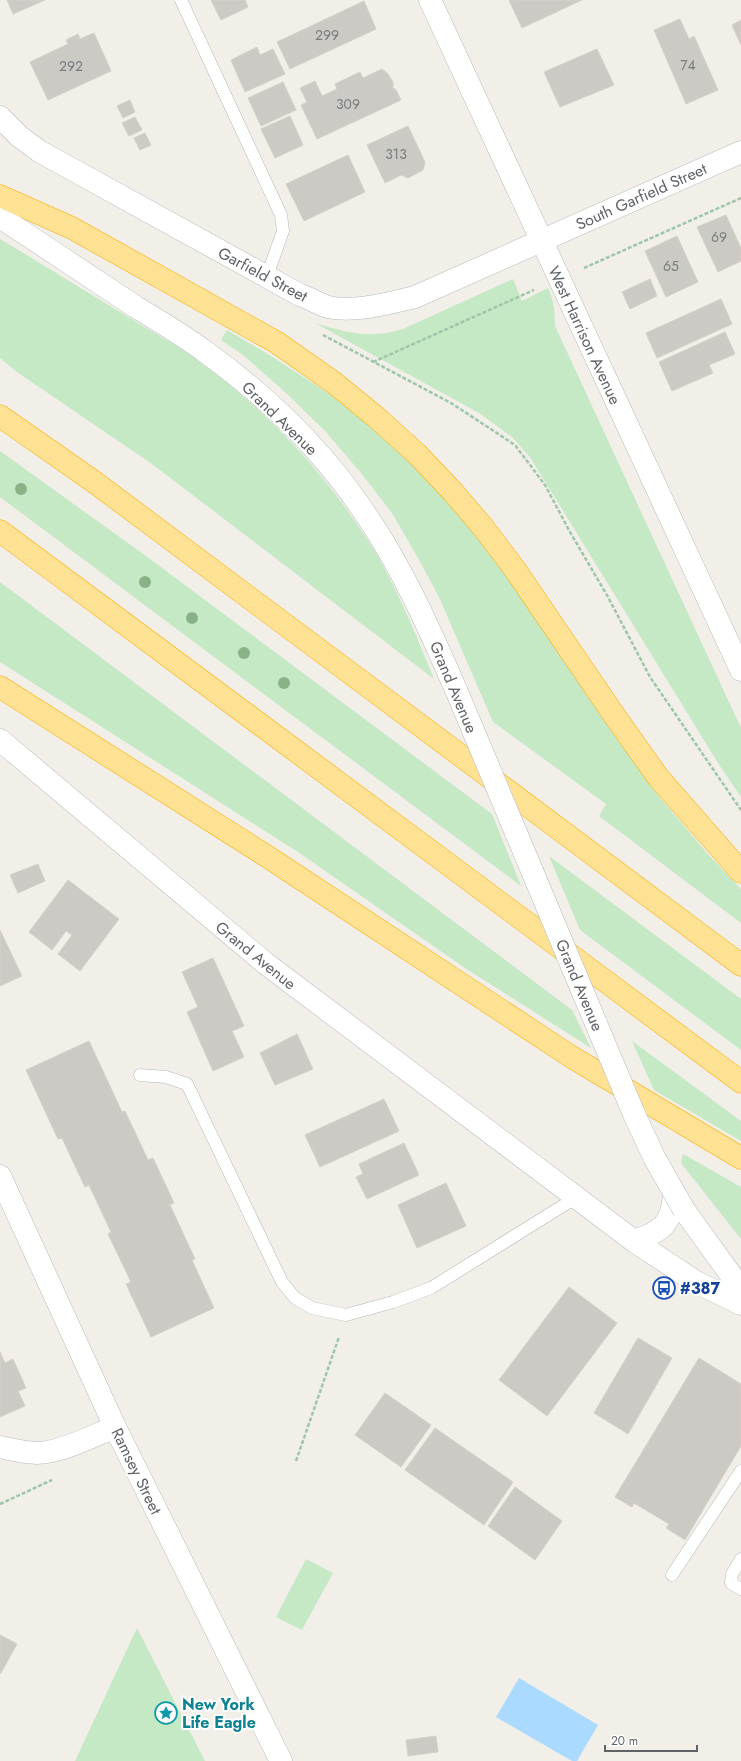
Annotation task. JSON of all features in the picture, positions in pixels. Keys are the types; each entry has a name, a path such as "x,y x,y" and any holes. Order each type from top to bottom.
{"highway":[{"path":"0,196 72,228 276,342 333,382 376,417 454,492 496,544 658,777 741,872"},
{"path":"0,416 93,481 741,965"},
{"path":"0,531 741,1082"},
{"path":"0,687 264,855 570,1056 741,1158"}],"street":[{"name":"West Harrison Avenue","path":"430,0 741,670"},
{"name":"Garfield Street","path":"3,121 40,152 300,294 329,307 358,308 384,305 415,297 541,240"},
{"name":"South Garfield Street","path":"541,240 741,152"},
{"name":"Grand Avenue","path":"0,217 207,352 257,392 330,466 360,506 395,560 421,610 457,692 634,1114 654,1157 677,1203 741,1289"},
{"name":"Grand Avenue","path":"0,740 265,963 634,1241 696,1282 741,1304"},
{"name":"Ramsey Street","path":"0,1176 115,1427 281,1761"},
{"path":"634,1241 648,1236 662,1228 669,1220 677,1203"},
{"path":"0,1447 18,1451 46,1452 75,1443 115,1427"}],"lane":[{"path":"181,0 281,215 283,230 267,276"},
{"path":"140,1075 166,1077 187,1084 282,1282 295,1298 312,1308 346,1315 393,1302 431,1288 577,1197"},
{"path":"672,1575 741,1471"},
{"path":"741,1559 732,1574 731,1583 741,1589"}],"path":[{"path":"373,362 741,198"},
{"path":"296,1461 346,1315"},
{"path":"0,1504 57,1478"}],"green space":[{"path":"0,239 190,355 239,392 284,435 325,481 361,530 393,584 434,679 152,464 17,372 0,358"},
{"path":"513,279 522,301 548,288 552,297 555,326 741,728 741,797 718,763 530,457 512,437 479,413 315,323 338,330 359,334 380,334 391,332 403,329"},
{"path":"227,330 268,354 328,393 368,425 408,461 445,498 474,532 504,572 616,738 656,793 707,853 741,889 741,923 599,816 606,804 493,722 439,597 392,513 361,473 325,431 285,392 243,355 221,340"},
{"path":"0,451 150,559 492,814 521,886 0,497"},
{"path":"0,582 572,1010 591,1048 465,968 298,852 0,662"},
{"path":"549,856 741,999 741,1050 580,930"},
{"path":"632,1041 741,1121 741,1141 654,1090"},
{"path":"683,1154 741,1187 741,1239 681,1163"},
{"path":"306,1559 333,1573 302,1630 276,1617"},
{"path":"137,1628 205,1761 75,1761"}],"water":[{"path":"519,1678 598,1725 577,1761 572,1761 496,1717"}],"building":[{"path":"7,0 45,0 13,14"},
{"path":"211,0 245,0 248,7 221,20"},
{"path":"509,0 582,0 522,28"},
{"path":"364,1 376,29 290,69 277,42"},
{"path":"680,19 689,39 694,36 718,90 686,104 654,30"},
{"path":"741,20 741,45 732,25"},
{"path":"94,33 111,71 48,100 30,62 68,44 66,40 78,34 80,39"},
{"path":"257,47 260,55 273,49 285,74 245,92 231,60"},
{"path":"597,49 614,85 560,107 544,72"},
{"path":"382,69 388,74 393,82 393,88 396,90 401,100 317,139 301,105 307,102 300,88 315,81 322,96 337,89 335,84 360,72 363,78"},
{"path":"283,82 296,110 261,126 248,98"},
{"path":"130,100 135,112 123,118 117,106"},
{"path":"290,116 303,145 275,158 261,129"},
{"path":"135,117 142,130 129,136 122,123"},
{"path":"408,126 425,162 423,170 408,178 401,175 385,183 367,145"},
{"path":"145,133 151,145 140,150 134,138"},
{"path":"348,155 365,192 304,221 286,184"},
{"path":"726,215 741,248 741,261 718,272 697,227"},
{"path":"677,236 698,282 666,297 645,251"},
{"path":"650,279 657,296 630,309 622,292"},
{"path":"721,299 732,324 657,358 646,333"},
{"path":"725,332 735,354 709,365 713,373 672,391 659,362"},
{"path":"38,864 45,881 18,893 10,875"},
{"path":"68,880 119,919 80,971 58,954 72,935 66,931 52,950 29,932"},
{"path":"0,930 22,976 0,986"},
{"path":"213,958 244,1026 232,1031 244,1057 213,1071 187,1012 198,1007 182,972"},
{"path":"297,1034 313,1069 275,1085 260,1053"},
{"path":"89,1041 122,1112 125,1111 148,1160 153,1158 174,1203 170,1205 195,1259 192,1260 214,1308 151,1337 126,1284 131,1282 108,1234 111,1232 89,1185 85,1187 62,1138 58,1139 26,1070"},
{"path":"384,1099 399,1131 320,1167 305,1135"},
{"path":"404,1143 419,1175 367,1199 356,1177 363,1174 359,1164"},
{"path":"446,1183 466,1226 417,1248 398,1205"},
{"path":"569,1287 617,1323 547,1416 499,1380"},
{"path":"638,1338 672,1358 628,1434 594,1413"},
{"path":"0,1352 5,1363 13,1359 26,1388 18,1391 25,1406 0,1417"},
{"path":"699,1358 741,1384 741,1446 685,1540 666,1528 669,1524 634,1503 632,1507 615,1497"},
{"path":"385,1393 431,1425 401,1467 355,1435"},
{"path":"435,1428 513,1482 484,1525 405,1470"},
{"path":"515,1487 562,1521 535,1560 488,1526"},
{"path":"0,1635 17,1644 1,1673 0,1673"},
{"path":"436,1736 438,1752 408,1756 406,1740"}],"place":[{"name":"#387","path":"664,1288"},
{"name":"New York Life Eagle","path":"166,1713"}]}
